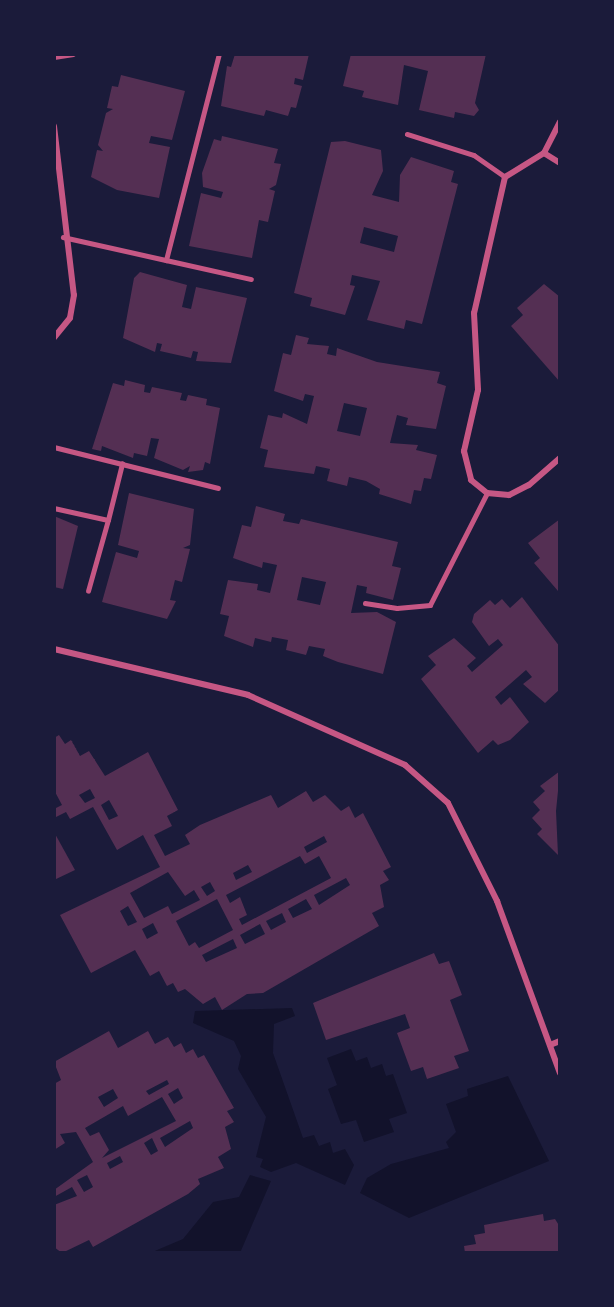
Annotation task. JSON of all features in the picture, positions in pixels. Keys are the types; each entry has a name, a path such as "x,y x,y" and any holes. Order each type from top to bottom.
{"street":[{"path":"560,122 544,153 505,177 474,313 478,390 464,451 471,480 487,493 509,495 529,485 560,458"},
{"path":"54,126 63,237 74,295 70,318 54,338"},
{"path":"544,153 560,163"},
{"path":"54,649 248,695 405,765 448,803 497,901 560,1073"},
{"path":"550,1045 560,1041"}],"lane":[{"path":"54,57 73,54"},
{"path":"166,260 219,54"},
{"path":"407,134 474,155 505,177"},
{"path":"63,237 251,279"},
{"path":"54,447 218,488"},
{"path":"88,591 122,464"},
{"path":"365,603 397,608 430,605 487,493"},
{"path":"54,508 108,520"}],"shaded area":[{"path":"292,1008 295,1016 274,1024 273,1053 303,1138 314,1135 319,1146 330,1142 333,1153 345,1149 354,1165 345,1185 296,1163 271,1172 260,1167 263,1159 256,1157 266,1117 238,1069 241,1056 234,1041 193,1023 195,1011"},
{"path":"351,1049 356,1061 367,1057 371,1068 382,1064 386,1076 393,1074 407,1113 389,1119 394,1132 364,1142 356,1120 341,1124 328,1089 337,1085 327,1058"},
{"path":"508,1076 549,1161 409,1218 360,1193 367,1178 391,1164 449,1148 446,1142 456,1132 446,1104 468,1096 467,1089"},
{"path":"250,1175 271,1181 240,1253 150,1253 183,1239 213,1202 239,1197"}],"building":[{"path":"235,54 309,54 303,80 295,78 294,84 302,86 296,108 291,107 288,116 266,110 264,116 221,106 227,66 231,67"},
{"path":"351,54 486,54 475,103 479,110 474,116 455,112 454,118 419,110 428,71 404,65 398,105 362,97 364,91 343,86"},
{"path":"121,75 185,91 172,140 151,136 149,143 170,147 159,198 117,190 91,177 97,150 103,151 98,145 106,113 113,109 107,108 112,86 118,87"},
{"path":"222,136 278,149 274,163 281,164 276,185 269,189 275,191 268,222 259,220 252,258 189,246 201,193 221,198 223,192 203,187 202,173 214,139 221,141"},
{"path":"345,141 381,150 383,171 372,195 399,202 400,175 411,157 454,171 451,182 458,184 422,324 406,320 404,329 367,320 380,281 352,275 350,285 355,286 345,315 310,306 312,298 294,293 331,142","holes":["364,227 398,236 394,252 360,243"]},
{"path":"140,272 187,285 182,307 191,309 196,287 247,298 231,363 196,361 198,352 193,351 191,358 160,351 162,344 157,343 155,352 123,338 134,278"},
{"path":"544,284 560,297 560,382 511,326 523,315 517,308"},
{"path":"296,335 309,338 307,344 329,346 327,354 336,356 337,348 377,362 440,372 437,383 446,386 436,429 406,425 408,418 397,415 390,443 418,445 416,450 437,455 431,479 424,478 421,491 414,490 411,504 379,494 380,489 366,481 349,477 347,486 327,481 330,469 316,466 314,474 264,467 268,450 260,448 268,415 282,418 283,413 307,424 314,396 305,394 303,401 274,391 283,353 291,355","holes":["344,403 367,408 360,436 337,431"]},
{"path":"125,380 145,385 144,392 150,393 152,387 182,393 180,400 186,401 188,395 207,399 206,405 220,408 210,464 205,462 203,470 188,472 190,466 183,470 154,458 159,439 151,438 147,456 134,453 133,458 102,446 101,451 92,449 113,383 124,386"},
{"path":"129,493 194,509 190,545 183,548 190,549 182,582 175,580 170,600 176,601 167,619 102,602 116,552 137,558 139,551 118,545"},
{"path":"256,506 285,514 283,521 299,524 301,519 398,542 392,566 401,568 393,600 366,593 367,587 357,585 351,613 377,612 396,622 383,674 323,656 325,649 309,646 306,655 286,650 288,640 272,637 271,642 255,638 253,647 224,636 229,616 220,614 228,580 258,584 257,590 270,593 277,565 263,562 262,568 233,558 242,525 251,527","holes":["302,577 326,582 320,605 297,600"]},
{"path":"54,516 78,526 63,589 54,587"},
{"path":"560,519 560,589 558,591 534,563 540,558 528,543"},
{"path":"522,597 560,647 560,689 545,703 523,684 532,677 526,670 495,697 501,705 510,697 529,722 510,740 498,745 493,740 478,753 421,679 436,665 428,656 454,638 476,658 467,666 472,672 503,645 498,639 489,646 472,622 474,614 490,600 495,605 502,599 510,608"},
{"path":"59,735 65,744 71,740 80,756 89,751 105,776 148,752 178,810 167,816 172,826 154,835 165,856 190,844 185,835 200,825 271,795 278,808 306,791 313,802 325,795 341,811 349,806 355,818 363,813 391,867 383,871 389,880 380,885 384,907 372,913 379,926 263,993 247,994 222,1010 215,997 203,1004 185,989 178,992 173,983 167,986 159,971 150,976 135,950 91,973 60,915 160,867 143,835 117,850 93,807 70,819 66,812 54,818 54,809 62,805 54,790 54,738","holes":["90,789 95,798 85,803 79,795","109,800 118,816 109,820 101,805","324,836 327,842 307,853 304,847","300,856 305,864 319,856 331,878 242,925 239,919 247,915 240,897 230,903 226,895","248,865 252,872 236,880 233,873","168,872 185,896 194,890 200,900 172,914 168,906 144,918 130,893","346,878 350,885 319,905 314,895","210,882 215,891 207,896 201,887","217,899 233,930 199,948 195,942 189,946 176,921","306,899 312,909 293,918 288,909","128,906 137,922 128,926 120,911","282,913 286,922 271,930 266,921","153,923 158,933 147,939 142,929","260,924 265,934 245,944 240,935","233,939 237,948 206,962 202,955"]},
{"path":"560,771 556,811 558,855 537,834 542,829 532,818 540,810 533,802 545,791 540,786"},
{"path":"54,832 75,870 54,880"},
{"path":"434,953 439,964 449,961 462,995 450,1000 469,1051 454,1056 459,1068 427,1079 423,1067 411,1071 397,1033 410,1028 405,1014 326,1040 313,1003"},
{"path":"109,1031 118,1048 148,1031 155,1044 168,1037 174,1047 181,1043 186,1053 193,1049 198,1058 204,1055 234,1108 227,1111 234,1122 225,1127 231,1149 218,1157 224,1168 198,1179 200,1184 188,1194 93,1247 89,1240 62,1253 54,1247 54,1205 77,1196 72,1187 54,1197 54,1190 93,1162 76,1132 60,1134 65,1143 54,1150 54,1084 61,1080 54,1062","holes":["167,1080 169,1084 149,1095 146,1091","178,1088 183,1098 174,1104 168,1094","113,1089 118,1098 104,1107 98,1097","162,1097 176,1121 102,1158 109,1150 99,1132 90,1136 85,1128 123,1106 128,1116","190,1121 193,1128 165,1147 160,1138","152,1138 158,1151 151,1155 144,1143","120,1156 123,1162 110,1169 107,1163","87,1175 93,1187 84,1192 77,1180"]},
{"path":"543,1214 544,1221 555,1219 560,1227 560,1253 465,1253 464,1246 476,1244 474,1235 485,1233 484,1225"}]}
